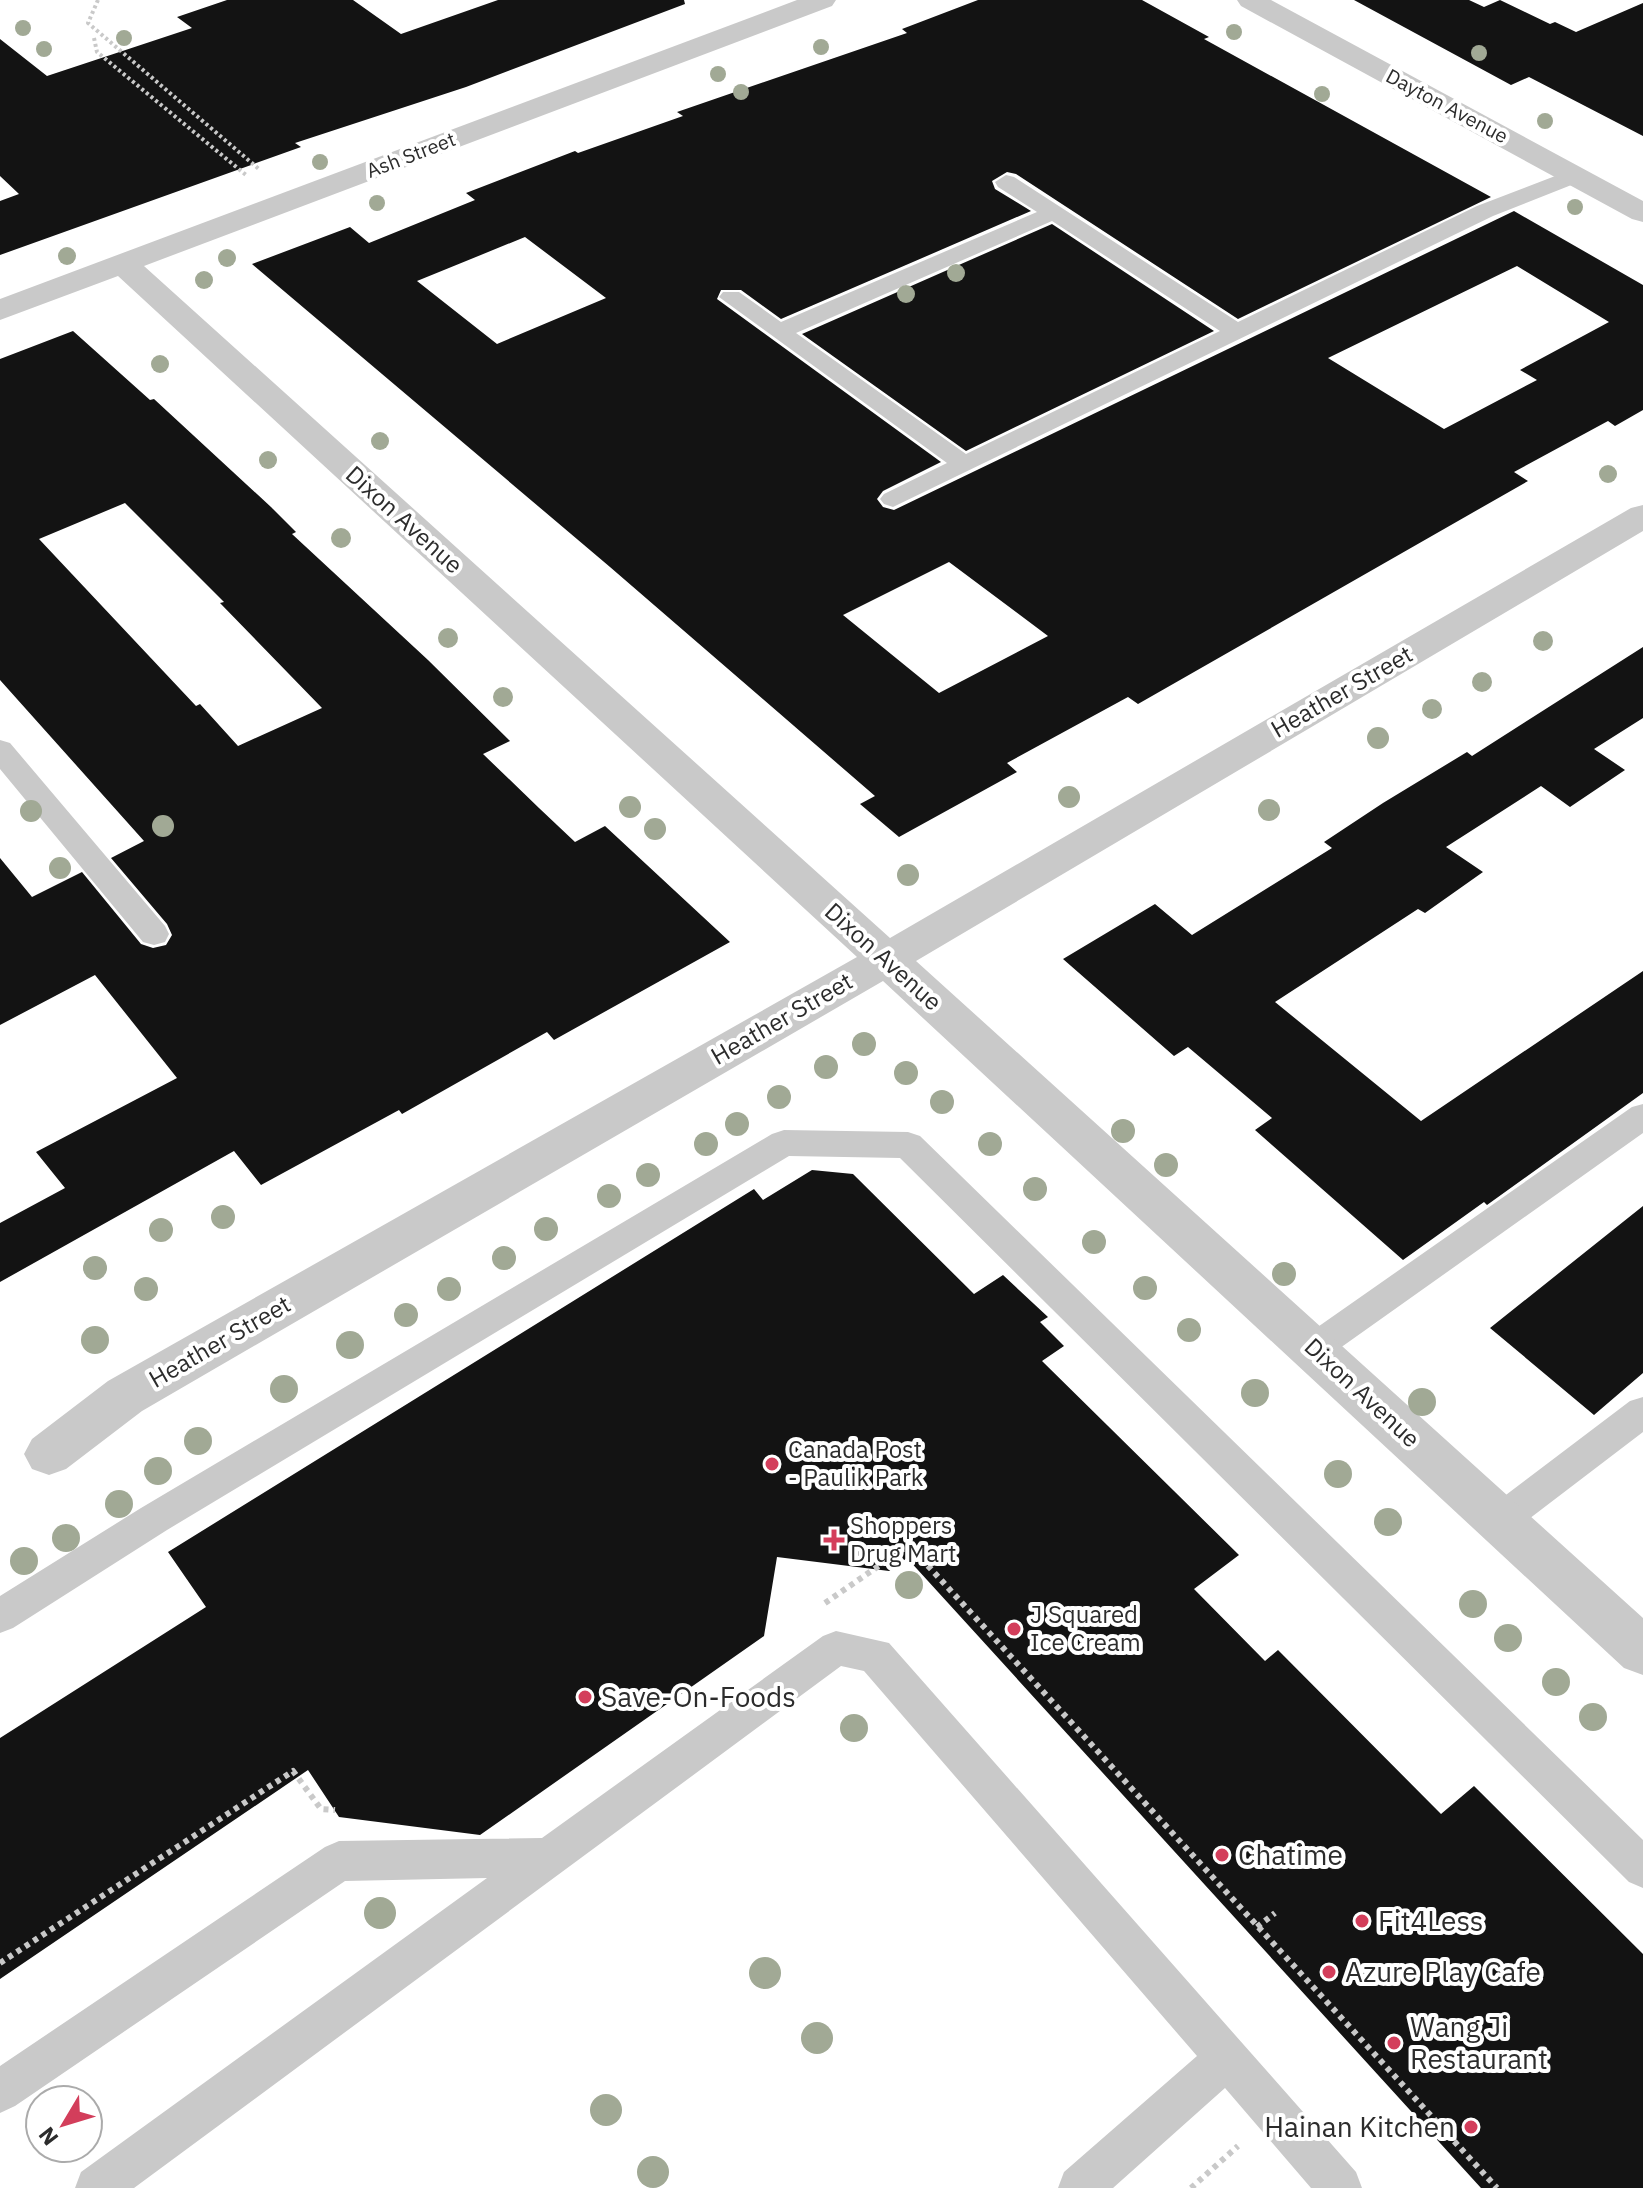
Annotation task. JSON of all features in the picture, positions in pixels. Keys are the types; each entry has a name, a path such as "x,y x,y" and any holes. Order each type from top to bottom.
{"street":[{"name":"Ash Street","path":"0,310 822,0"},
{"name":"Dayton Avenue","path":"1251,0 1643,213"},
{"name":"Dixon Avenue","path":"122,263 1643,1651"},
{"name":"Heather Street","path":"49,1454 125,1396 886,959 1643,516"}],"lane":[{"path":"893,499 1485,211 1576,175"},
{"path":"1006,182 1236,331"},
{"path":"781,331 1052,213"},
{"path":"731,297 963,463"},
{"path":"0,750 154,934"},
{"path":"1314,1348 1643,1116"},
{"path":"0,1616 167,1511 784,1143 908,1145 1643,1868"},
{"path":"1499,1521 1643,1412"},
{"path":"97,2188 836,1648 875,1655 1340,2188"},
{"path":"0,2091 339,1861 549,1858"},
{"path":"1080,2188 1225,2059"}],"path":[{"path":"98,0 88,23 267,176"},
{"path":"94,38 97,52 254,181"},
{"path":"818,1608 909,1545 1497,2188"},
{"path":"0,1963 293,1771 321,1809 351,1812"},
{"path":"1257,1927 1275,1913"},
{"path":"1191,2188 1240,2144"}],"building":[{"path":"227,0 353,0 401,34 498,0 684,0 685,4 466,87 295,143 301,147 0,255 0,201 19,194 0,176 0,39 47,76 192,28 177,17"},
{"path":"978,0 1142,0 1209,37 1204,39 1491,197 1238,319 1016,174 1007,172 992,181 995,189 1031,211 781,319 741,290 721,290 717,299 941,462 883,491 877,499 883,507 894,510 1514,211 1643,285 1643,410 1615,426 1608,421 1514,472 1528,481 1138,704 1128,697 1007,763 1017,772 899,837 860,804 875,796 252,264 350,227 369,243 475,200 466,193 575,151 578,153 683,116 677,112 907,33 902,29","holes":["525,237 606,298 497,344 417,281","1517,266 1609,322 1520,370 1537,380 1444,429 1328,358","949,562 1048,636 939,693 843,615"]},
{"path":"1354,0 1469,0 1484,7 1500,0 1550,24 1555,22 1576,32 1643,3 1643,136 1529,77 1511,85"},
{"path":"1052,224 1214,331 966,451 802,334"},
{"path":"73,331 150,400 154,399 271,507 296,532 292,534 510,741 483,754 575,842 605,826 730,942 554,1040 547,1032 402,1114 399,1110 261,1185 234,1151 0,1282 0,1223 65,1188 36,1152 177,1078 95,975 0,1025 0,858 32,897 82,872 141,944 153,948 166,945 172,935 167,924 111,858 144,841 0,680 0,359","holes":["125,503 224,602 220,603 322,708 238,746 200,704 196,706 39,539"]},
{"path":"1643,647 1643,718 1594,749 1625,770 1570,807 1541,786 1446,847 1483,872 1425,913 1418,909 1275,1002 1421,1121 1643,971 1643,1093 1487,1205 1484,1202 1403,1260 1255,1130 1272,1118 1188,1047 1174,1056 1063,959 1155,904 1192,935 1332,848 1324,842 1383,803 1467,752 1472,756"},
{"path":"812,1170 853,1174 974,1294 1003,1275 1048,1317 1040,1322 1064,1346 1042,1361 1239,1555 1194,1589 1265,1661 1278,1650 1441,1814 1474,1786 1643,1954 1643,2188 1481,2188 907,1558 889,1571 777,1557 764,1636 480,1835 339,1817 308,1770 0,1979 0,1738 206,1607 168,1552 754,1189 763,1200"},
{"path":"1643,1206 1643,1373 1594,1415 1490,1328"}],"place":[{"name":"Canada Post - Paulik Park","path":"772,1464"},
{"name":"Shoppers Drug Mart","path":"834,1540"},
{"name":"J Squared Ice Cream","path":"1014,1629"},
{"name":"Save-On-Foods","path":"585,1697"},
{"name":"Chatime","path":"1222,1855"},
{"name":"Fit4Less","path":"1362,1921"},
{"name":"Azure Play Cafe","path":"1329,1972"},
{"name":"Wang Ji Restaurant","path":"1394,2043"},
{"name":"Hainan Kitchen","path":"1471,2127"}]}
